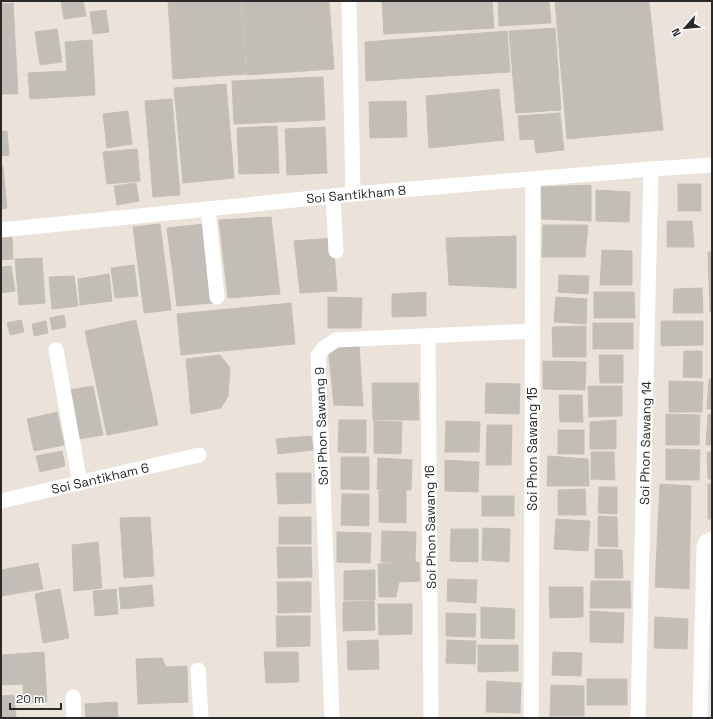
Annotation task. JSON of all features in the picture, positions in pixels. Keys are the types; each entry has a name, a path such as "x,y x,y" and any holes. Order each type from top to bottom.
{"street":[{"path":"349,1 353,194"},
{"name":"Soi Santikham 8","path":"1,230 353,194 712,165"},
{"name":"Soi Phon Sawang 14","path":"638,718 651,169"},
{"name":"Soi Phon Sawang 15","path":"531,718 533,179"},
{"path":"333,196 336,251"},
{"path":"208,209 217,297"},
{"name":"Soi Phon Sawang 9","path":"332,718 318,356 324,348 336,340 533,331"},
{"name":"Soi Phon Sawang 16","path":"428,336 431,718"},
{"path":"56,350 80,483"},
{"name":"Soi Santikham 6","path":"1,501 199,455"},
{"path":"700,718 704,547 706,542 712,539"},
{"path":"198,670 201,718"},
{"path":"73,697 74,718"}],"building":[{"path":"61,1 83,1 86,16 64,19"},
{"path":"168,1 241,1 246,74 173,79"},
{"path":"242,1 329,1 334,69 247,75"},
{"path":"382,1 492,1 494,28 384,34"},
{"path":"498,1 549,1 551,23 499,26"},
{"path":"555,1 649,1 663,130 567,139"},
{"path":"13,3 18,94 1,94 1,4"},
{"path":"106,10 109,32 93,34 90,12"},
{"path":"555,28 561,110 516,113 509,31"},
{"path":"57,29 62,62 40,65 35,32"},
{"path":"507,31 510,72 366,81 365,42"},
{"path":"92,40 95,95 30,99 28,73 67,71 65,42"},
{"path":"323,77 325,120 234,124 232,81"},
{"path":"226,84 234,178 183,183 174,88"},
{"path":"499,89 504,140 429,148 426,96"},
{"path":"172,99 180,195 153,197 145,101"},
{"path":"406,101 407,137 370,138 369,102"},
{"path":"128,111 132,144 107,148 103,114"},
{"path":"560,113 564,150 536,153 534,139 520,140 518,116"},
{"path":"277,126 279,173 239,174 237,128"},
{"path":"325,127 327,173 287,175 285,129"},
{"path":"1,131 7,131 9,155 1,156"},
{"path":"137,149 140,181 107,184 103,152"},
{"path":"3,167 7,208 1,209 1,168"},
{"path":"136,183 139,201 117,205 114,186"},
{"path":"678,184 701,184 701,211 678,211"},
{"path":"591,185 591,221 542,219 541,187"},
{"path":"596,190 630,192 629,222 596,221"},
{"path":"271,217 280,294 228,298 219,220"},
{"path":"667,221 692,221 694,247 667,247"},
{"path":"160,224 171,310 144,313 133,227"},
{"path":"204,224 213,303 177,306 167,228"},
{"path":"543,225 588,225 585,257 542,257"},
{"path":"12,234 13,259 1,260 1,235"},
{"path":"516,236 516,288 449,285 446,238"},
{"path":"333,238 337,291 300,293 294,241"},
{"path":"602,250 632,251 632,285 600,285"},
{"path":"708,252 712,252 712,312 710,312"},
{"path":"42,258 45,303 19,305 15,259"},
{"path":"134,265 138,296 115,298 111,268"},
{"path":"11,266 15,291 1,293 1,267"},
{"path":"109,274 112,301 80,305 78,279"},
{"path":"559,275 589,276 588,294 558,292"},
{"path":"74,276 78,306 52,309 49,277"},
{"path":"702,288 703,313 673,313 674,289"},
{"path":"426,292 426,316 392,317 392,294"},
{"path":"594,292 634,292 635,318 594,318"},
{"path":"328,297 362,298 361,328 328,328"},
{"path":"556,297 587,299 586,324 554,322"},
{"path":"291,303 295,344 181,355 177,314"},
{"path":"64,315 66,327 52,330 50,318"},
{"path":"21,320 24,332 10,335 7,323"},
{"path":"136,320 158,425 107,435 85,331"},
{"path":"46,321 48,333 34,336 32,324"},
{"path":"661,321 703,321 703,345 661,346"},
{"path":"593,323 633,323 633,349 593,349"},
{"path":"586,326 586,357 553,357 552,327"},
{"path":"359,345 363,406 334,405 328,348"},
{"path":"684,351 702,351 702,378 683,377"},
{"path":"220,355 230,368 228,396 221,408 191,414 186,359"},
{"path":"599,355 623,355 623,383 600,383"},
{"path":"543,361 586,362 585,390 543,389"},
{"path":"709,379 712,379 712,409 707,409"},
{"path":"669,381 703,382 702,412 669,412"},
{"path":"372,383 418,383 419,420 373,420"},
{"path":"486,383 520,384 519,414 485,413"},
{"path":"93,386 103,435 78,439 69,390"},
{"path":"588,386 622,386 622,416 589,417"},
{"path":"559,395 582,395 583,422 560,422"},
{"path":"57,412 64,445 34,451 27,419"},
{"path":"666,414 700,415 699,445 666,445"},
{"path":"708,414 712,415 712,445 706,445"},
{"path":"339,420 366,420 366,453 338,452"},
{"path":"616,420 616,449 590,449 590,422"},
{"path":"374,421 402,422 401,454 374,453"},
{"path":"446,421 480,422 479,452 445,452"},
{"path":"487,425 512,425 511,465 486,465"},
{"path":"558,430 584,430 584,454 558,454"},
{"path":"311,436 313,450 278,454 276,439"},
{"path":"666,449 700,450 699,480 666,480"},
{"path":"62,451 65,466 40,472 36,456"},
{"path":"591,452 614,452 615,480 591,479"},
{"path":"707,452 712,452 712,479 708,479"},
{"path":"548,456 588,459 589,486 547,486"},
{"path":"341,457 369,457 369,490 341,489"},
{"path":"378,458 412,460 411,490 377,489"},
{"path":"445,460 479,462 478,492 445,491"},
{"path":"276,473 311,473 311,503 278,504"},
{"path":"660,484 691,486 689,589 655,587"},
{"path":"708,484 712,484 712,519 708,519"},
{"path":"599,487 617,487 617,514 598,513"},
{"path":"585,489 586,515 558,515 558,490"},
{"path":"379,490 406,490 406,523 379,522"},
{"path":"342,494 369,494 369,526 341,525"},
{"path":"482,496 514,496 514,516 482,516"},
{"path":"598,516 617,517 618,547 598,546"},
{"path":"150,517 154,576 124,578 120,518"},
{"path":"279,517 311,517 311,544 279,544"},
{"path":"556,519 590,521 588,551 554,549"},
{"path":"483,528 510,529 509,562 482,560"},
{"path":"451,529 478,529 478,562 450,561"},
{"path":"382,531 416,532 415,563 381,562"},
{"path":"337,532 371,533 370,563 337,562"},
{"path":"98,542 102,588 74,591 72,545"},
{"path":"277,547 311,547 312,577 278,578"},
{"path":"595,549 622,550 623,578 595,578"},
{"path":"419,562 420,581 399,582 396,597 379,597 378,564"},
{"path":"38,563 43,589 1,596 1,570"},
{"path":"375,570 375,600 344,600 344,571"},
{"path":"448,579 477,580 476,603 447,601"},
{"path":"591,581 630,581 631,608 590,608"},
{"path":"277,582 311,582 311,612 278,613"},
{"path":"152,585 154,606 121,609 119,588"},
{"path":"549,587 583,587 583,617 550,618"},
{"path":"60,589 69,638 43,643 35,594"},
{"path":"116,589 118,614 95,616 93,591"},
{"path":"374,601 375,630 343,631 343,602"},
{"path":"378,604 412,604 412,634 379,635"},
{"path":"481,607 515,609 514,639 481,638"},
{"path":"590,611 624,613 623,643 590,642"},
{"path":"446,613 476,614 475,637 446,636"},
{"path":"276,616 310,616 310,646 277,647"},
{"path":"655,617 688,619 687,649 654,648"},
{"path":"378,640 379,669 348,670 347,641"},
{"path":"447,640 476,641 475,664 446,663"},
{"path":"478,645 518,645 518,671 478,672"},
{"path":"44,652 47,702 24,703 23,684 1,685 1,655"},
{"path":"264,652 298,652 299,682 266,683"},
{"path":"553,652 582,653 581,676 552,675"},
{"path":"162,658 166,667 187,666 188,702 138,704 136,659"},
{"path":"587,679 627,679 627,705 587,705"},
{"path":"487,681 521,683 520,713 486,712"},
{"path":"551,685 584,686 584,716 550,716"},
{"path":"14,695 16,718 1,718 1,696"},
{"path":"117,702 118,718 86,718 85,704"}]}
